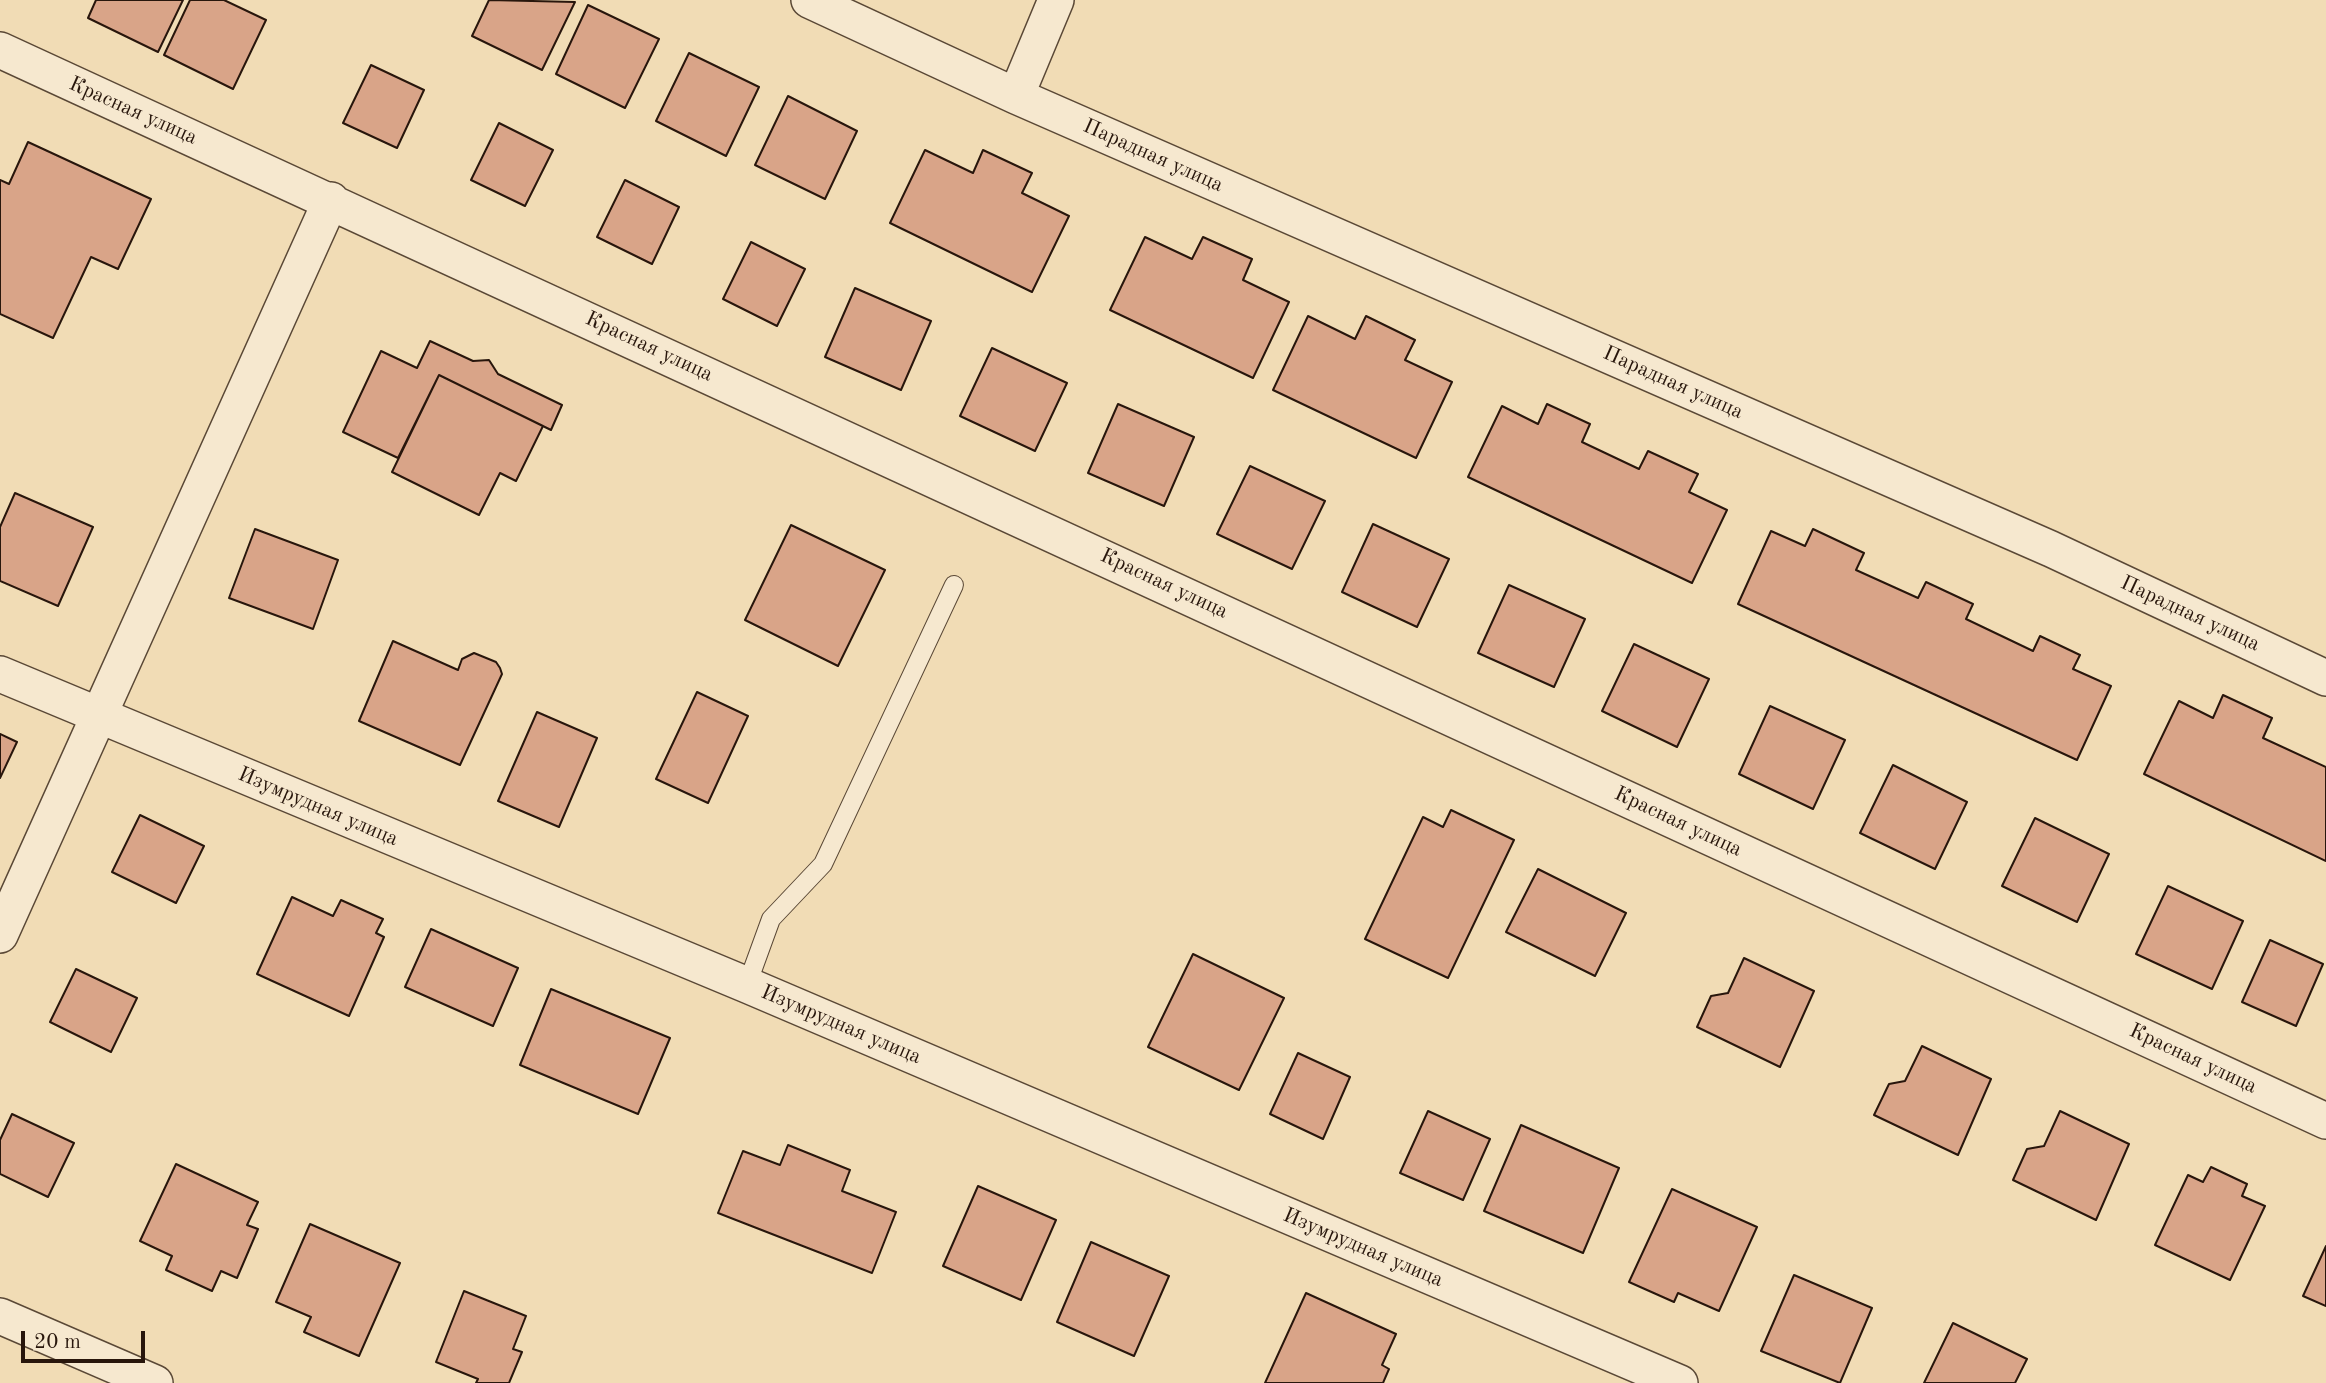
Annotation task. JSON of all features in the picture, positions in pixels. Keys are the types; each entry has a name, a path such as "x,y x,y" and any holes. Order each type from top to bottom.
{"street":[{"name":"Парадная улица","path":"809,0 1016,96 2051,549 2326,678"},
{"path":"1016,96 1056,0"},
{"name":"Красная улица","path":"0,50 331,200 2326,1121"},
{"path":"0,934 331,200"},
{"name":"Изумрудная улица","path":"0,674 747,985 1680,1383"},
{"path":"0,1316 155,1383"}],"lane":[{"path":"747,985 771,919 823,864 954,585"}],"building":[{"path":"96,0 183,0 158,52 88,18"},
{"path":"190,0 224,0 266,20 233,89 164,55"},
{"path":"489,0 575,2 542,70 472,36"},
{"path":"588,5 659,39 625,108 556,74"},
{"path":"689,53 759,87 726,156 656,121"},
{"path":"371,65 424,90 397,148 343,123"},
{"path":"788,96 857,131 825,199 755,165"},
{"path":"499,123 553,150 525,206 471,180"},
{"path":"28,142 151,199 118,269 91,257 53,338 0,314 0,180 9,184"},
{"path":"925,150 973,173 983,150 1032,173 1022,193 1069,216 1032,292 890,223"},
{"path":"625,180 679,207 652,264 597,237"},
{"path":"1145,237 1192,259 1203,237 1252,259 1243,280 1289,302 1253,378 1110,310"},
{"path":"751,242 805,269 777,326 723,299"},
{"path":"855,288 931,321 901,390 825,357"},
{"path":"1308,316 1355,339 1366,316 1415,340 1405,360 1452,382 1416,458 1273,390"},
{"path":"430,341 473,361 489,360 498,374 562,405 551,430 439,375 398,458 343,432 381,351 417,368"},
{"path":"992,348 1067,383 1035,451 960,416"},
{"path":"439,375 543,426 516,481 500,473 479,515 392,472"},
{"path":"1118,404 1194,437 1164,506 1088,473"},
{"path":"1547,404 1590,424 1582,442 1639,469 1648,451 1698,474 1689,492 1727,510 1692,583 1468,477 1502,406 1538,424"},
{"path":"1250,466 1325,501 1292,569 1217,534"},
{"path":"15,493 93,527 58,606 0,581 0,527"},
{"path":"1373,524 1449,559 1417,627 1342,592"},
{"path":"791,525 885,570 838,666 745,620"},
{"path":"255,529 338,560 313,629 229,598"},
{"path":"1813,529 1864,553 1856,570 1918,598 1926,582 1973,604 1966,619 2033,651 2040,636 2080,655 2073,669 2111,686 2077,760 1738,604 1771,531 1805,546"},
{"path":"1509,585 1585,619 1554,687 1478,653"},
{"path":"393,641 458,670 462,659 474,653 496,662 500,668 502,674 460,765 359,721"},
{"path":"1634,644 1709,679 1677,747 1602,711"},
{"path":"697,692 748,716 708,803 656,779"},
{"path":"2223,695 2272,718 2263,738 2326,767 2326,861 2144,774 2179,701 2213,718"},
{"path":"1770,706 1845,740 1813,809 1739,774"},
{"path":"537,712 597,738 559,827 498,801"},
{"path":"0,734 17,742 0,778"},
{"path":"1893,765 1967,802 1935,869 1860,833"},
{"path":"1451,810 1514,840 1448,978 1365,939 1423,817 1443,827"},
{"path":"140,815 204,846 176,903 112,872"},
{"path":"2035,818 2109,854 2077,922 2002,886"},
{"path":"1538,869 1626,913 1595,976 1506,932"},
{"path":"2168,886 2243,921 2212,989 2136,954"},
{"path":"292,897 333,916 341,900 383,919 376,933 384,937 349,1016 257,974"},
{"path":"431,929 518,968 493,1026 405,987"},
{"path":"2270,940 2323,964 2296,1026 2242,1002"},
{"path":"1193,954 1284,998 1239,1090 1148,1047"},
{"path":"1744,958 1814,991 1780,1067 1697,1027 1711,996 1728,993"},
{"path":"76,969 137,998 111,1052 50,1022"},
{"path":"551,989 670,1038 638,1114 520,1065"},
{"path":"1922,1046 1991,1079 1958,1155 1874,1115 1889,1084 1905,1081"},
{"path":"1298,1053 1350,1077 1323,1139 1270,1114"},
{"path":"1428,1111 1490,1139 1463,1200 1400,1173"},
{"path":"2060,1111 2129,1144 2096,1220 2013,1180 2027,1149 2044,1146"},
{"path":"12,1114 74,1143 48,1197 0,1174 0,1140"},
{"path":"1521,1125 1619,1168 1583,1253 1484,1211"},
{"path":"788,1145 850,1170 842,1191 896,1212 872,1273 718,1213 743,1151 780,1165"},
{"path":"176,1164 258,1202 247,1225 258,1229 237,1278 221,1271 212,1291 166,1270 172,1256 140,1241"},
{"path":"2211,1167 2247,1184 2242,1196 2265,1206 2230,1280 2155,1245 2188,1175 2203,1182"},
{"path":"978,1186 1056,1220 1021,1300 943,1266"},
{"path":"1672,1189 1757,1227 1719,1311 1678,1293 1674,1302 1629,1282"},
{"path":"310,1224 400,1263 359,1356 304,1332 311,1317 276,1302"},
{"path":"1091,1242 1169,1276 1134,1356 1057,1322"},
{"path":"2326,1246 2326,1306 2303,1296"},
{"path":"1794,1275 1872,1308 1840,1383 1761,1351"},
{"path":"464,1291 526,1316 513,1349 522,1352 509,1383 476,1383 478,1379 436,1362"},
{"path":"1306,1293 1396,1334 1382,1365 1389,1369 1383,1383 1265,1383"},
{"path":"1953,1323 2027,1359 2015,1383 1924,1383"}]}
